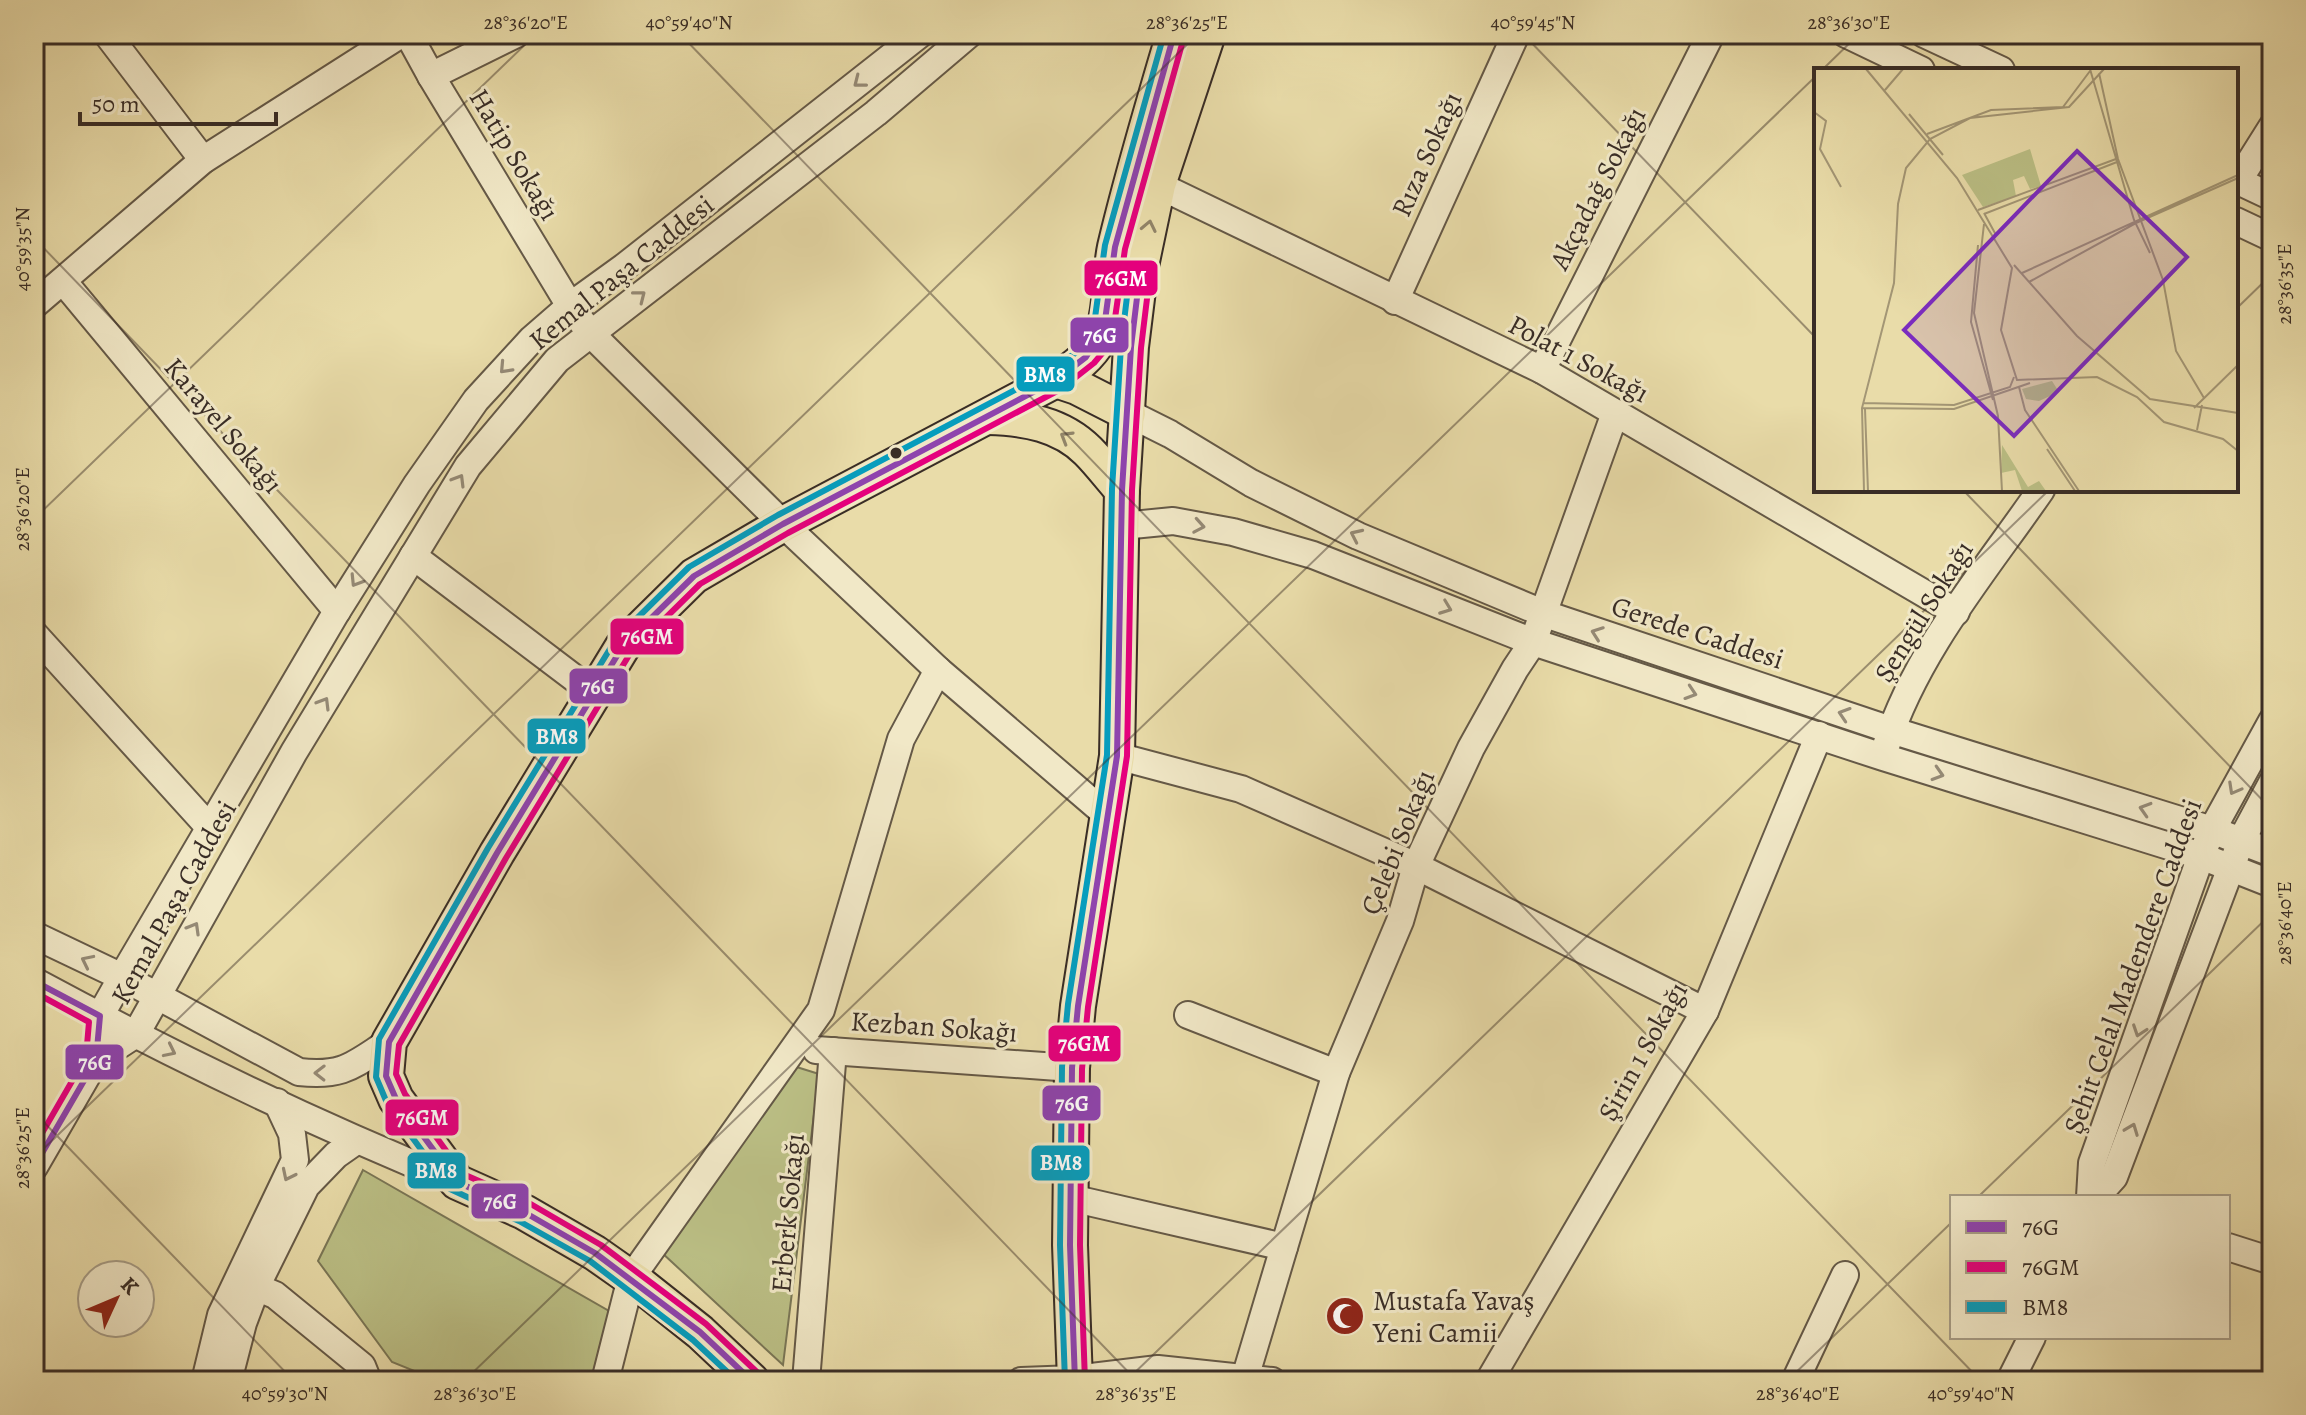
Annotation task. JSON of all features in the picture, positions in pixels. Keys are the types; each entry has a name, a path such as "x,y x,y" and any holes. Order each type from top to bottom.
{"main road":[{"path":"752,1381 700,1332 595,1253 524,1212 457,1182 396,1099 386,1076 389,1042 497,853 623,646 694,576 783,524 1056,380 1088,355 1105,325 1114,252 1133,172 1174,34"},
{"path":"1075,1380 1072,1068 1078,1006 1117,756 1122,490 1131,347 1141,266 1158,185 1208,34"},
{"path":"1056,380 1128,413"},
{"path":"988,417 1035,421 1063,434 1087,450 1122,490"}],"street":[{"path":"107,34 203,160"},
{"path":"34,305 203,160 401,34"},
{"name":"Hatip Sokağı","path":"408,34 570,306 591,334 783,524 938,670 1107,815"},
{"path":"431,76 516,34"},
{"name":"Kemal Paşa Caddesi","path":"96,1060 100,1016 122,977 337,611 417,484 476,400 532,339 570,306 920,34"},
{"name":"Kemal Paşa Caddesi","path":"96,1060 136,1034 155,995 294,752 468,466 557,360 876,113 969,34"},
{"name":"Rıza Sokağı","path":"1395,301 1516,34"},
{"name":"Akçadağ Sokağı","path":"1542,370 1711,34"},
{"path":"1924,34 1997,68"},
{"path":"1857,36 1917,68"},
{"path":"2238,178 2272,127"},
{"path":"2238,180 2272,197"},
{"name":"Polat 1 Sokağı","path":"1158,185 1542,370 1956,612"},
{"path":"2238,222 2272,238"},
{"name":"Karayel Sokağı","path":"63,281 337,611"},
{"name":"Gerede Caddesi","path":"1128,413 1170,434 1251,483 1358,536 1545,614 1891,730 2212,830 2272,853"},
{"name":"Çelebi Sokağı","path":"1245,1378 1336,1073 1400,921 1416,866 1471,748 1533,642 1545,614 1615,413"},
{"name":"Şengül Sokağı","path":"1883,757 1908,689 1956,612 2040,492"},
{"path":"1122,526 1173,521 1233,532 1313,555 1533,642 1883,757 2201,856 2272,884"},
{"path":"413,556 594,693"},
{"path":"34,634 209,827"},
{"path":"605,1381 631,1278 821,1010 901,739 938,670"},
{"name":"Şehit Celal Madendere Caddesi","path":"2090,1195 2092,1163 2201,856 2272,721"},
{"name":"Şirin 1 Sokağı","path":"1489,1381 1705,1011 1819,735"},
{"path":"1117,756 1241,789 1416,866 1705,1011"},
{"name":"Şehit Celal Madendere Caddesi","path":"2098,1195 2114,1177 2230,867 2272,783"},
{"path":"34,935 122,977 299,1072 324,1075 343,1072 389,1042"},
{"path":"34,981 356,1141 457,1182"},
{"path":"1188,1015 1336,1073"},
{"name":"Kezban Sokağı","path":"792,1049 1072,1068"},
{"name":"Erberk Sokağı","path":"806,1381 833,1051"},
{"path":"34,1167 96,1060"},
{"path":"228,1381 243,1323 247,1283 295,1160 292,1134 277,1102"},
{"path":"205,1381 221,1315 247,1283 306,1186 336,1155 356,1141"},
{"path":"1071,1198 1284,1247"},
{"path":"2230,1248 2272,1261"},
{"path":"1795,1381 1845,1275"},
{"path":"247,1283 275,1295 362,1366 368,1381"},
{"path":"2010,1381 2031,1339"},
{"path":"1021,1381 1075,1380 1158,1369 1272,1381"}],"green space":[{"path":"787,1064 819,1074 783,1365 660,1251"},
{"path":"363,1170 609,1311 591,1381 439,1381 392,1362 318,1261"}],"transit line":[{"name":"BM8","path":"737,1381 693,1340 590,1261 519,1221 450,1189 387,1103 376,1077 379,1039 488,848 616,639 689,567 778,515 1051,371 1079,350 1094,325 1105,245 1164,34"},
{"name":"76G","path":"752,1381 700,1332 595,1253 524,1212 457,1182 396,1099 386,1076 389,1042 497,853 623,646 694,576 783,524 1056,380 1086,357 1104,328 1115,247 1174,34"},
{"name":"76GM","path":"759,1374 706,1324 601,1245 529,1203 463,1174 405,1094 396,1074 399,1045 506,858 631,652 700,584 788,533 1061,389 1094,363 1105,350 1113,332 1125,249 1184,37"},
{"name":"BM8","path":"1065,1381 1060,1245 1062,1067 1068,1004 1107,755 1112,489 1121,346 1130,272"},
{"name":"76G","path":"1075,1381 1070,1245 1072,1068 1078,1006 1117,756 1122,490 1131,347 1140,273"},
{"name":"76GM","path":"1085,1381 1080,1245 1082,1069 1088,1007 1127,756 1132,490 1141,348 1150,274"},
{"name":"76G","path":"34,981 100,1016 96,1060 34,1167"},
{"name":"76GM","path":"34,992 89,1022 86,1057 34,1147"}],"place":[{"name":"Mustafa Yavaş Yeni Camii","path":"1345,1316"}]}
